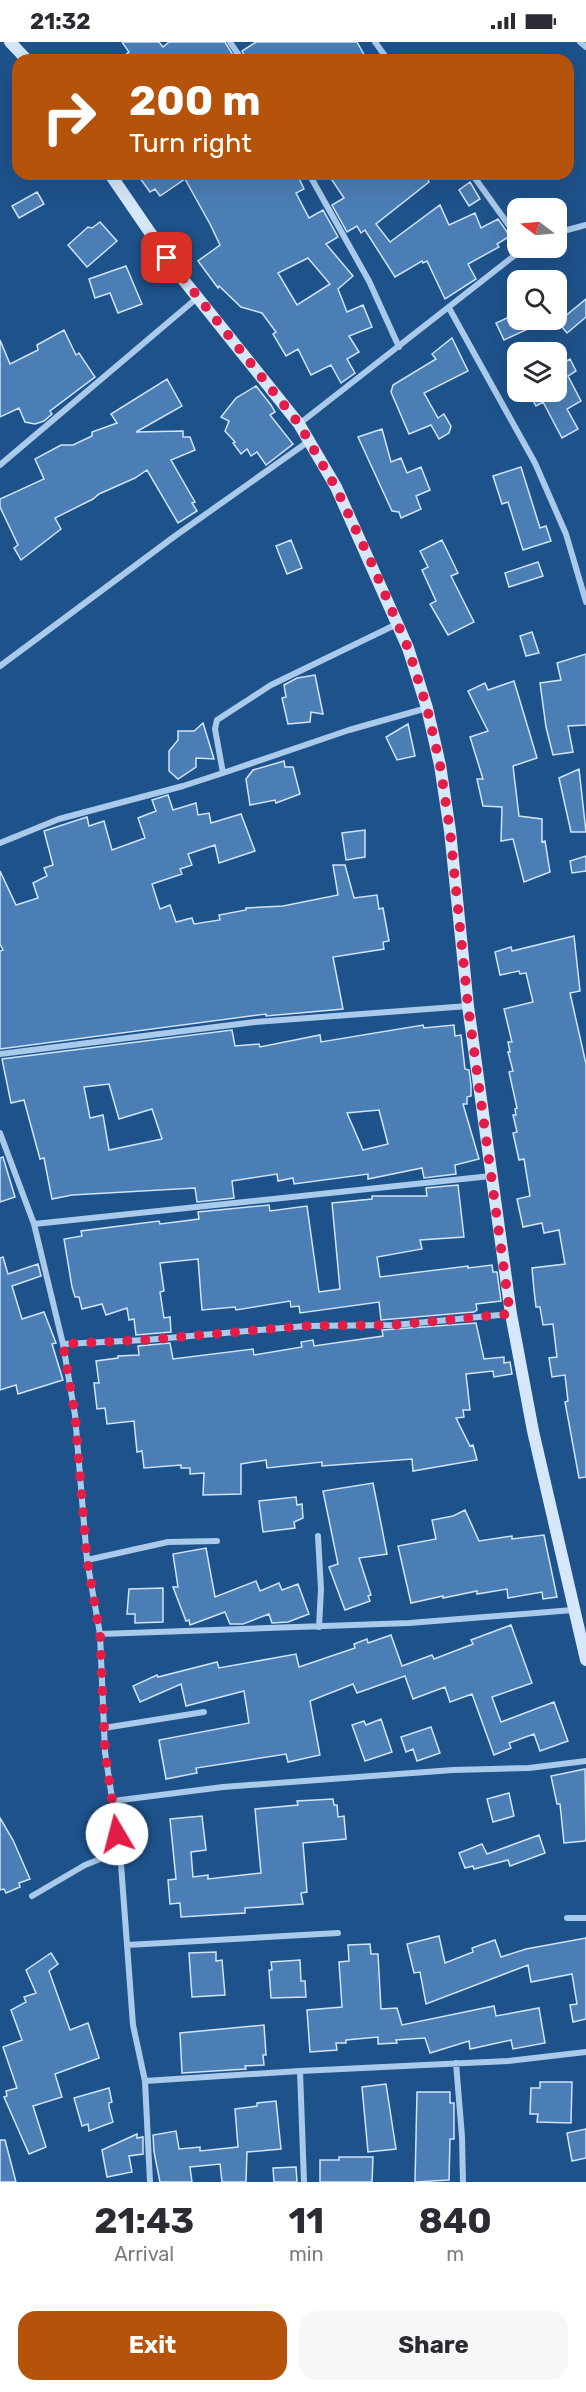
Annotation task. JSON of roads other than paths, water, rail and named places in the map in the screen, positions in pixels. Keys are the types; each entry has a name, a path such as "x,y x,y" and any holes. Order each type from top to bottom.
{"main road":[{"path":"10,42 21,54"},
{"path":"114,180 197,298 299,424 336,488 398,623 427,708 440,765 450,831 468,1006 510,1314 532,1431 573,1610 585,1652"}],"street":[{"path":"580,42 586,47"},
{"path":"312,180 369,281 399,347"},
{"path":"476,180 507,223"},
{"path":"567,230 586,225"},
{"path":"299,424 512,258"},
{"path":"0,465 197,298"},
{"path":"449,308 535,463 566,534 586,602"},
{"path":"0,666 175,536 309,441"},
{"path":"223,773 215,729 217,720 271,685 398,623"},
{"path":"0,843 59,819 183,786 349,730 427,708"},
{"path":"0,1054 255,1022 468,1006"},
{"path":"0,1133 34,1224 63,1344 75,1415 87,1560 100,1634 105,1752 120,1851 133,2025 145,2081 150,2182"},
{"path":"34,1224 492,1176"},
{"path":"63,1344 145,1340 306,1326 394,1325 510,1314"},
{"path":"318,1536 321,1589 319,1627"},
{"path":"87,1560 168,1542 217,1541"},
{"path":"100,1634 319,1627 488,1618 573,1610"},
{"path":"104,1728 204,1712"},
{"path":"112,1801 223,1787 453,1770 529,1768 586,1761"},
{"path":"32,1896 85,1865 120,1851"},
{"path":"567,1918 586,1918"},
{"path":"127,1945 338,1933"},
{"path":"145,2081 550,2057 586,2052"},
{"path":"456,2063 463,2182"},
{"path":"300,2071 304,2182"}]}
